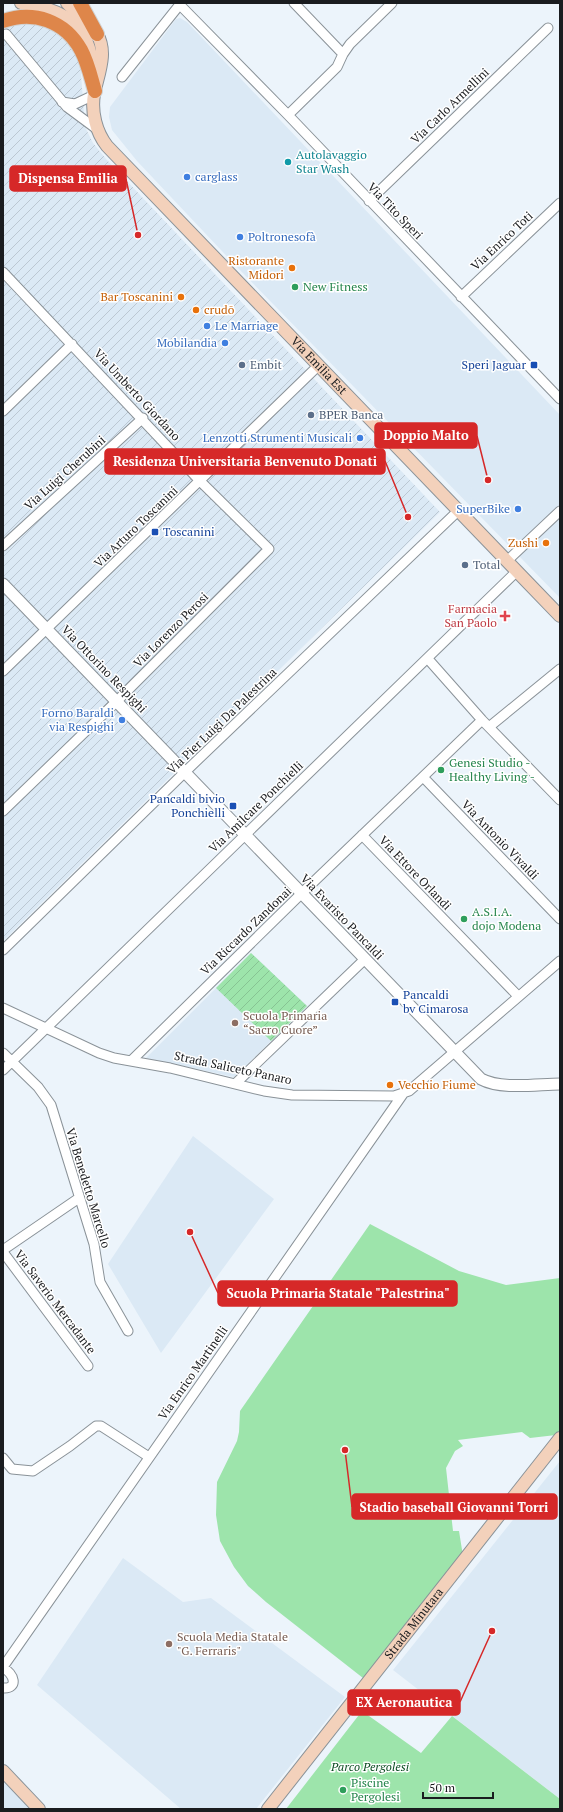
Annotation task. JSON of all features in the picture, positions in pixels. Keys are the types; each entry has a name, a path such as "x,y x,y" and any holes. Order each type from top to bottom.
{"highway":[{"path":"80,3 97,34"},
{"path":"4,27 20,17 40,18 56,23 71,34 82,51 95,93"}],"main road":[{"name":"Via Emilia Est","path":"21,3 44,7 56,11 67,18 76,27 85,38 90,49 95,93"},
{"name":"Via Emilia Est","path":"68,3 97,34 102,51 102,59 95,93 94,112 98,130 107,146 508,560 560,616"},
{"name":"Strada Minutara","path":"268,1809 560,1438"},
{"path":"3,1771 39,1809"}],"street":[{"path":"294,3 343,54"},
{"path":"288,115 337,67 350,44 392,3"},
{"path":"122,77 180,4"},
{"name":"Via Tito Speri","path":"180,4 560,400"},
{"name":"Via Emilia Est","path":"4,27 62,102 98,130"},
{"name":"Via Carlo Armellini","path":"369,201 548,28"},
{"path":"62,102 75,104 95,93"},
{"name":"Via Enrico Toti","path":"461,297 560,203"},
{"name":"Via Umberto Giordano","path":"3,272 143,418 200,481"},
{"path":"3,411 72,344"},
{"name":"Via Arturo Toscanini","path":"3,670 320,365"},
{"name":"Via Luigi Cherubini","path":"3,546 143,418"},
{"name":"Via Lorenzo Perosi","path":"3,811 117,701 269,549 200,481"},
{"name":"Via Pier Luigi Da Palestrina","path":"3,950 458,510"},
{"path":"508,560 560,511"},
{"name":"Via Amilcare Ponchielli","path":"12,1061 428,659 517,570"},
{"name":"Via Ottorino Respighi","path":"3,584 186,772"},
{"path":"428,659 486,723 560,800"},
{"name":"Via Riccardo Zandonai","path":"130,1061 423,777 486,723 560,670"},
{"name":"Via Evaristo Pancaldi","path":"186,772 481,1079 491,1083 502,1084 560,1084"},
{"name":"Via Antonio Vivaldi","path":"423,777 560,920"},
{"name":"Via Ettore Orlandi","path":"362,835 518,996"},
{"path":"235,1084 365,959"},
{"path":"403,1094 409,1091 453,1051 560,960"},
{"name":"Strada Saliceto Panaro","path":"3,1008 99,1052 130,1061 170,1068 235,1084 292,1095 394,1096 403,1094"},
{"name":"Via Benedetto Marcello","path":"3,1053 38,1087 51,1105 94,1244 100,1282 128,1331"},
{"path":"3,1070 12,1061"},
{"name":"Via Enrico Martinelli","path":"3,1688 10,1687 13,1684 14,1678 11,1673 3,1668 403,1094"},
{"name":"Via Saverio Mercadante","path":"79,1198 3,1251 88,1366"},
{"path":"3,1458 12,1469 32,1471 70,1446 96,1426 101,1426 149,1457"}],"shaded area":[{"path":"180,18 187,22 560,415 560,598 237,267 137,161 112,130 109,117 110,107 176,19"},
{"path":"33,23 52,29 69,41 80,61 85,127 93,143 106,159 440,512 3,941 3,25"},
{"name":"Scuola Primaria “Sacro Cuore”","path":"251,953 307,1006 234,1077 146,1058"},
{"path":"193,1136 274,1199 161,1353 108,1264"},
{"path":"560,1461 560,1799 393,1670"},
{"name":"Scuola Media Statale \"G. Ferraris\"","path":"123,1558 183,1602 211,1598 345,1697 256,1809 181,1809 37,1685"},
{"path":"3,1781 13,1791 30,1809 3,1809"}],"green space":[{"path":"251,953 307,1006 271,1041 216,988"},
{"path":"370,1224 459,1271 506,1285 560,1278 560,1430 556,1435 530,1438 522,1432 458,1440 463,1446 455,1451 446,1468 453,1531 459,1531 463,1556 363,1678 266,1602 248,1586 234,1567 220,1541 216,1515 217,1482 237,1441 240,1411"},
{"name":"Parco Pergolesi","path":"362,1711 421,1753 452,1716 560,1799 560,1809 286,1809"}],"place":[{"name":"Autolavaggio Star Wash","path":"288,162"},
{"name":"carglass","path":"187,177"},
{"name":"Dispensa Emilia","path":"138,235"},
{"name":"Poltronesofà","path":"240,237"},
{"name":"Ristorante Midori","path":"292,268"},
{"name":"New Fitness","path":"295,287"},
{"name":"Bar Toscanini","path":"181,297"},
{"name":"crudō","path":"196,310"},
{"name":"Le Marriage","path":"207,326"},
{"name":"Mobilandia","path":"225,343"},
{"name":"Embit","path":"242,365"},
{"name":"Speri Jaguar","path":"534,365"},
{"name":"BPER Banca","path":"311,415"},
{"name":"Lenzotti Strumenti Musicali","path":"360,438"},
{"name":"Doppio Malto","path":"488,480"},
{"name":"SuperBike","path":"518,509"},
{"name":"Residenza Universitaria Benvenuto Donati","path":"408,517"},
{"name":"Toscanini","path":"155,532"},
{"name":"Zushi","path":"546,543"},
{"name":"Total","path":"465,565"},
{"name":"Farmacia San Paolo","path":"505,616"},
{"name":"Forno Baraldi via Respighi","path":"122,720"},
{"name":"Genesi Studio - Healthy Living -","path":"441,770"},
{"name":"Pancaldi bivio Ponchielli","path":"233,806"},
{"name":"A.S.I.A. dojo Modena","path":"464,919"},
{"name":"Pancaldi bv Cimarosa","path":"395,1002"},
{"name":"Scuola Primaria “Sacro Cuore”","path":"235,1023"},
{"name":"Vecchio Fiume","path":"390,1085"},
{"name":"Scuola Primaria Statale \"Palestrina\"","path":"190,1232"},
{"name":"Stadio baseball Giovanni Torri","path":"345,1450"},
{"name":"EX Aeronautica","path":"492,1631"},
{"name":"Scuola Media Statale \"G. Ferraris\"","path":"169,1644"},
{"name":"Piscine Pergolesi","path":"343,1790"}]}
